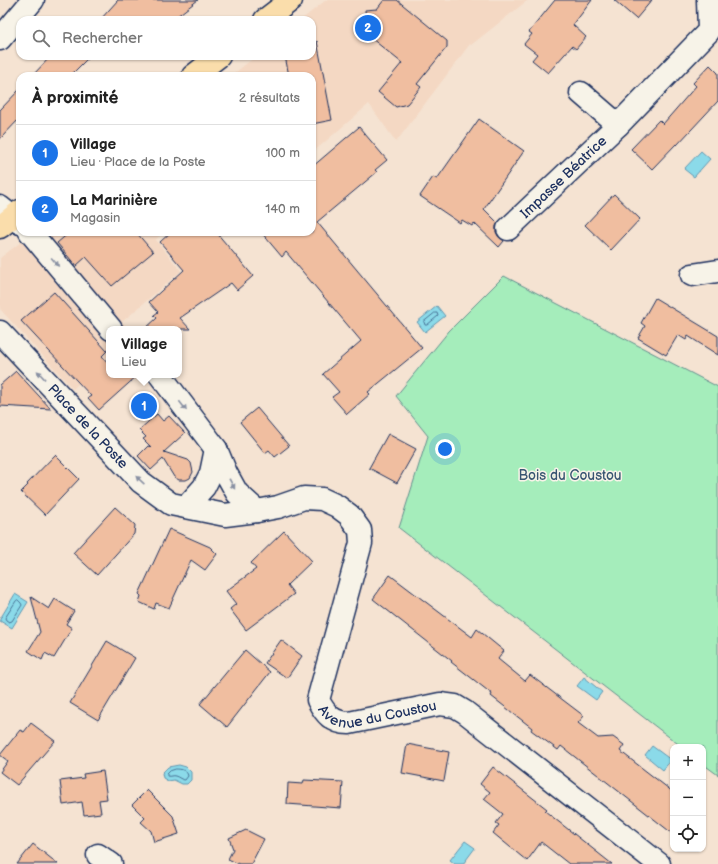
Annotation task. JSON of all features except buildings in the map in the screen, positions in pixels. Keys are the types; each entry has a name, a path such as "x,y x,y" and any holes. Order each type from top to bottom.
{"main road":[{"path":"271,16 291,0"},
{"path":"198,72 214,60"}],"street":[{"name":"Impasse Béatrice","path":"508,229 618,125 709,31 708,0"},
{"path":"18,16 30,1"},
{"path":"0,39 16,19"},
{"name":"Impasse Béatrice","path":"581,93 618,125"},
{"path":"33,236 108,326"},
{"path":"692,275 718,271"},
{"name":"Place de la Poste","path":"0,332 141,482 171,504 225,515 257,511"},
{"path":"162,378 216,449 226,473 237,493 257,511"},
{"path":"186,507 204,487 211,473 216,449"},
{"name":"Avenue du Coustou","path":"257,511 304,498 322,499 337,506 349,515 360,530 361,543 318,700 323,711 331,718 341,723 349,723 440,704 455,706 465,712 659,864"}],"shaded area":[{"path":"326,0 528,0 471,45 470,44 396,142 369,104 316,150 316,72 236,72 251,60 316,60 316,16 306,16"},
{"path":"29,236 160,236 156,240 181,271 122,322 125,326 106,326 106,358 73,389 0,309 0,258"}],"green space":[{"name":"Bois du Coustou","path":"504,276 718,387 718,775 706,766 706,744 678,744 399,528 428,436 396,396 449,331"}],"water":[{"path":"701,151 710,159 694,177 684,169"},
{"path":"437,306 445,316 425,332 417,322"},
{"path":"15,594 28,602 12,628 0,621 0,619"},
{"path":"584,677 602,692 596,700 577,686"},
{"path":"652,746 670,759 670,761 663,770 645,755"},
{"path":"179,765 186,767 191,772 191,780 187,784 182,784 174,780 168,781 163,778 162,773 168,767"},
{"path":"465,841 475,848 463,864 455,864 450,860"}],"place":[{"name":"La Marinière","path":"368,28"},
{"name":"Village","path":"144,406"}]}
